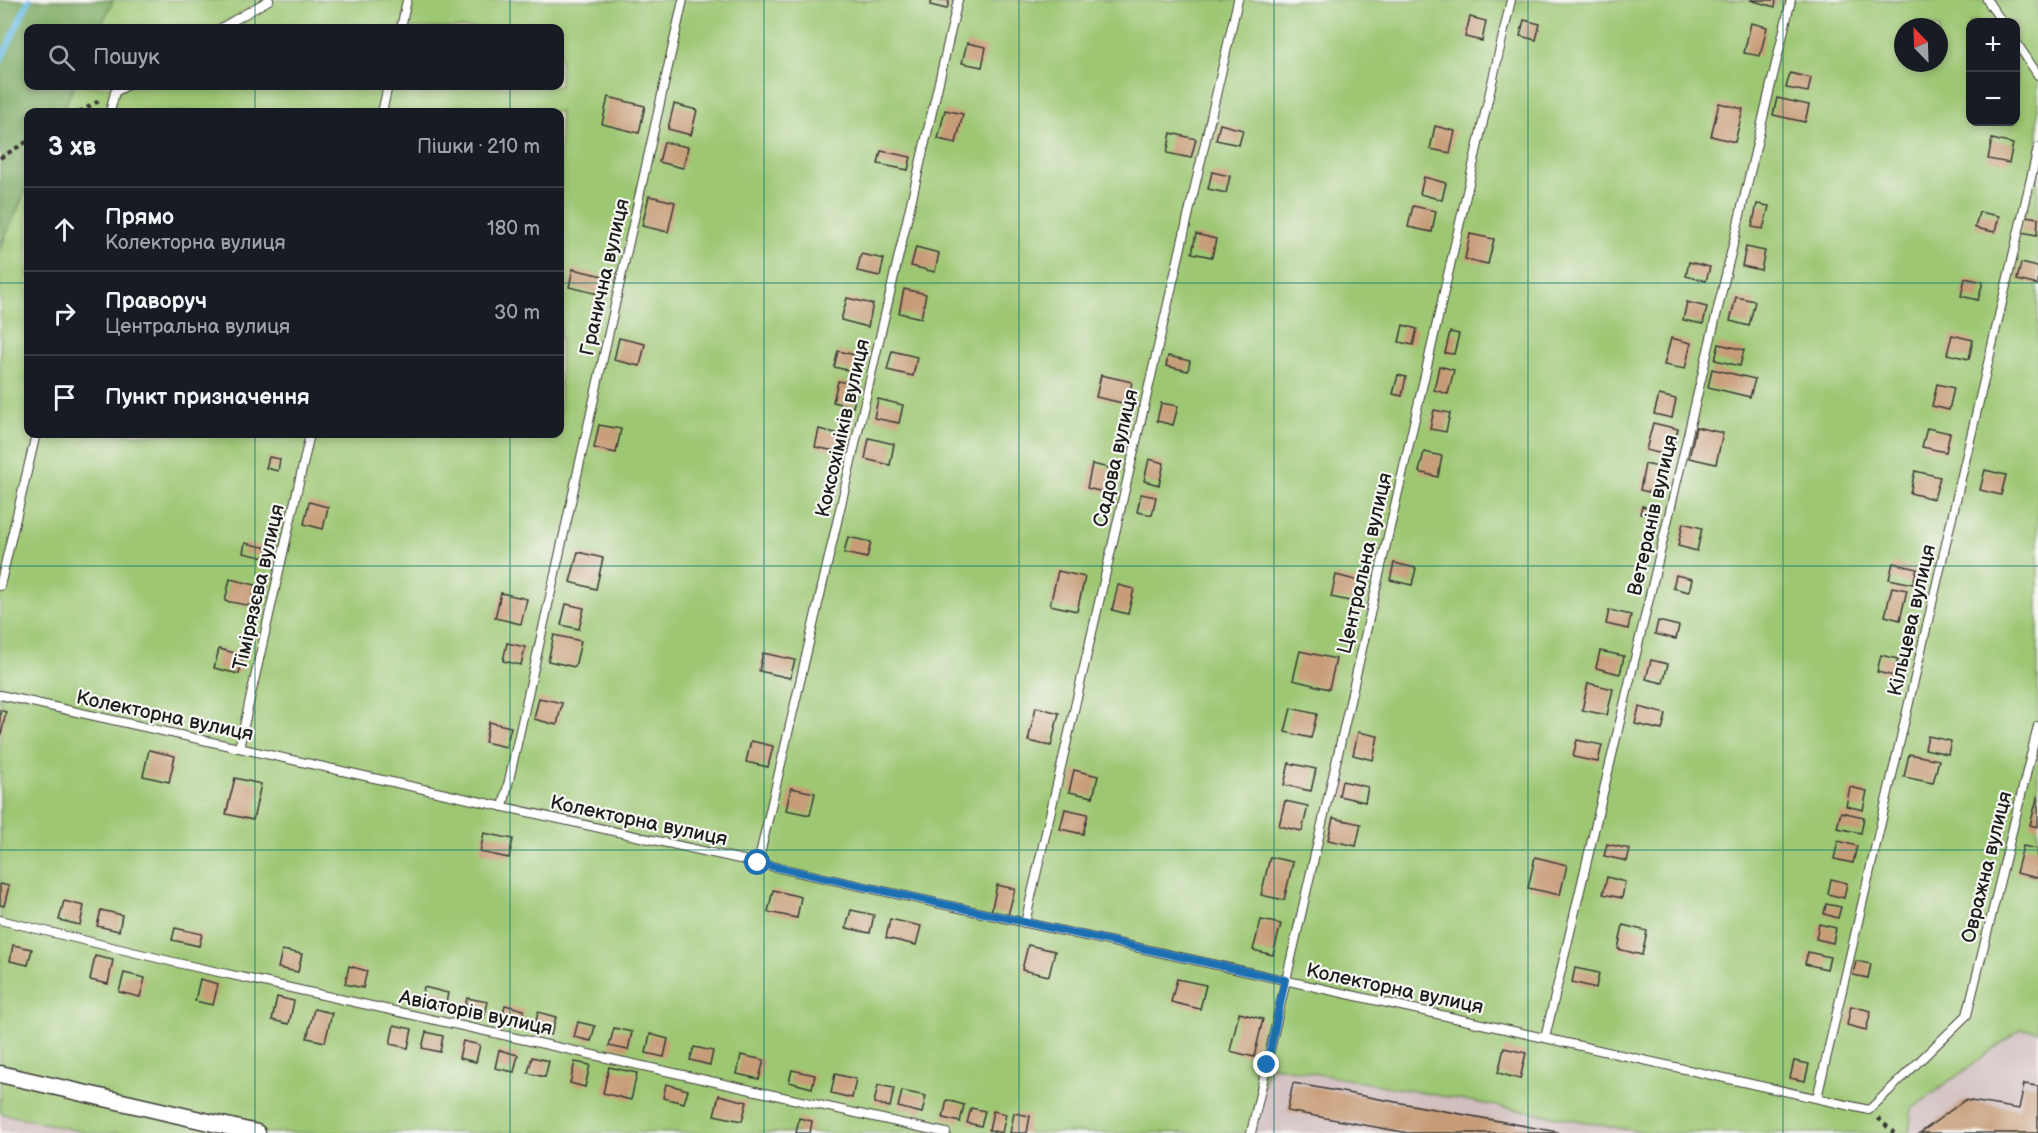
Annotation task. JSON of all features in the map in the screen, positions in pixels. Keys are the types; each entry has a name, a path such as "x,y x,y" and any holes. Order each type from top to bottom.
{"street":[{"path":"0,1074 257,1133"}],"lane":[{"path":"228,24 268,0"},
{"path":"402,24 407,0"},
{"name":"Гранична вулиця","path":"503,807 683,0"},
{"name":"Коксохіміків вулиця","path":"758,863 958,0"},
{"name":"Садова вулиця","path":"1025,922 1238,0"},
{"name":"Центральна вулиця","path":"1251,1133 1511,0"},
{"name":"Ветеранів вулиця","path":"1545,1038 1791,0"},
{"path":"1987,0 1999,18"},
{"path":"2020,48 2038,75"},
{"path":"111,108 115,92 119,90"},
{"path":"383,108 387,90"},
{"name":"Кільцева вулиця","path":"1817,1098 2038,148"},
{"path":"0,586 35,438"},
{"name":"Тімірязєва вулиця","path":"239,748 309,438"},
{"name":"Колекторна вулиця","path":"0,696 1869,1110"},
{"name":"Овражна вулиця","path":"1869,1110 1967,1016 2038,726"},
{"name":"Авіаторів вулиця","path":"0,920 183,964 946,1133"}],"path":[{"path":"0,158 24,143"},
{"path":"1869,1110 1894,1133"}],"shaded area":[{"path":"2021,1029 2038,1031 2038,1133 1909,1133 1912,1109"},
{"path":"1267,1065 1647,1133 1251,1133"},
{"path":"0,1113 87,1133 0,1133"}],"green space":[{"path":"0,0 113,0 102,24 24,24 24,90 72,90 64,108 24,108 24,194 0,248"},
{"path":"113,0 2038,0 2038,1031 2021,1029 1912,1109 1909,1133 1647,1133 1268,1065 1251,1133 87,1133 0,1113 0,248 24,194 24,438 564,438 564,108 64,108 72,90 564,90 564,24 102,24"}],"building":[{"path":"931,0 949,0 947,9 930,5"},
{"path":"1750,0 1776,0 1775,7"},
{"path":"1470,17 1486,21 1482,41 1465,37"},
{"path":"1524,20 1540,24 1536,40 1520,36"},
{"path":"1751,23 1767,27 1760,56 1744,53"},
{"path":"967,43 986,47 982,67 962,63"},
{"path":"1790,73 1811,78 1808,92 1786,88"},
{"path":"608,97 645,106 639,133 602,124"},
{"path":"1777,98 1809,105 1805,122 1773,115"},
{"path":"1719,103 1743,109 1735,142 1711,136"},
{"path":"674,104 697,110 691,135 668,129"},
{"path":"945,110 963,114 956,143 938,139"},
{"path":"1220,124 1243,130 1239,145 1216,140"},
{"path":"1435,126 1455,131 1450,153 1430,149"},
{"path":"1171,133 1196,139 1191,158 1167,153"},
{"path":"1992,139 2013,144 2009,163 1988,159"},
{"path":"664,142 688,147 683,168 659,162"},
{"path":"881,151 911,157 908,170 878,164"},
{"path":"1212,172 1230,176 1226,193 1208,189"},
{"path":"1424,177 1446,183 1442,200 1420,194"},
{"path":"649,196 675,202 668,232 642,226"},
{"path":"1757,204 1769,206 1763,229 1752,227"},
{"path":"1413,206 1436,211 1432,232 1408,227"},
{"path":"1979,212 1999,216 1995,232 1975,228"},
{"path":"2025,216 2038,218 2037,235 2021,232"},
{"path":"1196,234 1216,239 1212,257 1192,253"},
{"path":"1470,234 1494,239 1488,264 1465,259"},
{"path":"916,247 939,253 935,272 911,266"},
{"path":"1746,247 1765,251 1761,270 1742,266"},
{"path":"861,254 884,259 880,276 857,271"},
{"path":"1689,262 1710,267 1706,281 1686,276"},
{"path":"2021,263 2038,267 2038,285 2017,280"},
{"path":"573,269 607,277 603,295 569,287"},
{"path":"1965,278 1983,282 1978,300 1961,296"},
{"path":"904,289 926,294 921,318 899,313"},
{"path":"1736,297 1755,301 1749,326 1730,321"},
{"path":"847,298 873,304 868,327 841,320"},
{"path":"1687,302 1707,307 1703,324 1683,320"},
{"path":"1403,325 1417,329 1413,345 1399,342"},
{"path":"1450,332 1459,334 1454,354 1445,353"},
{"path":"1952,335 1973,340 1969,359 1947,354"},
{"path":"619,338 645,344 640,366 614,360"},
{"path":"1671,338 1691,343 1685,369 1664,365"},
{"path":"1719,344 1744,350 1740,366 1715,360"},
{"path":"838,351 864,357 860,373 834,367"},
{"path":"892,351 917,357 913,376 887,370"},
{"path":"1168,356 1190,361 1188,371 1166,366"},
{"path":"1439,366 1454,370 1448,394 1434,390"},
{"path":"1712,369 1755,379 1750,397 1708,387"},
{"path":"1101,375 1132,382 1127,404 1096,397"},
{"path":"1398,375 1406,377 1402,396 1393,394"},
{"path":"838,381 858,385 853,407 833,402"},
{"path":"1937,384 1954,388 1949,410 1932,406"},
{"path":"1659,395 1676,399 1672,418 1654,414"},
{"path":"878,399 903,405 899,423 874,418"},
{"path":"1161,403 1178,406 1173,425 1157,421"},
{"path":"1434,410 1450,413 1446,432 1430,429"},
{"path":"1653,423 1678,429 1671,456 1646,450"},
{"path":"599,425 621,429 616,453 594,448"},
{"path":"1696,427 1723,433 1716,464 1689,458"},
{"path":"1927,428 1950,433 1946,452 1922,447"},
{"path":"819,429 844,435 840,452 815,447"},
{"path":"869,438 894,444 890,465 865,459"},
{"path":"1424,452 1442,456 1438,477 1419,472"},
{"path":"269,457 280,459 278,471 266,468"},
{"path":"1149,459 1164,463 1159,485 1144,481"},
{"path":"1092,464 1117,470 1111,494 1087,488"},
{"path":"1645,464 1667,469 1661,495 1640,490"},
{"path":"1985,470 2006,475 2001,495 1980,490"},
{"path":"1915,471 1940,477 1934,499 1910,493"},
{"path":"1141,494 1156,497 1152,515 1137,512"},
{"path":"309,502 328,507 323,529 304,524"},
{"path":"1642,506 1657,509 1655,517 1640,514"},
{"path":"1683,523 1702,528 1697,551 1678,546"},
{"path":"848,537 871,542 867,558 844,553"},
{"path":"245,543 268,548 266,558 243,553"},
{"path":"578,552 603,558 596,589 570,582"},
{"path":"1394,563 1416,568 1412,585 1390,580"},
{"path":"1893,563 1917,569 1913,584 1889,579"},
{"path":"1058,571 1085,577 1077,611 1050,605"},
{"path":"1336,575 1359,581 1354,602 1331,597"},
{"path":"1676,575 1692,579 1689,592 1673,588"},
{"path":"230,579 256,585 251,606 225,601"},
{"path":"1118,585 1134,589 1128,614 1112,610"},
{"path":"1892,587 1907,590 1900,620 1885,616"},
{"path":"501,593 527,599 521,624 495,618"},
{"path":"566,604 584,608 579,629 561,625"},
{"path":"1609,610 1631,615 1628,629 1606,624"},
{"path":"1658,621 1679,626 1676,639 1655,634"},
{"path":"554,635 581,641 575,667 548,661"},
{"path":"507,643 525,647 521,665 503,661"},
{"path":"219,649 243,655 239,674 214,668"},
{"path":"1300,651 1336,659 1329,689 1293,680"},
{"path":"1600,651 1624,656 1620,674 1596,668"},
{"path":"763,653 795,660 790,678 759,671"},
{"path":"1881,655 1898,659 1894,676 1877,672"},
{"path":"1651,660 1668,664 1663,683 1646,679"},
{"path":"1588,683 1613,689 1607,715 1582,710"},
{"path":"539,698 562,703 557,725 534,719"},
{"path":"1036,707 1059,713 1051,746 1028,741"},
{"path":"1639,707 1666,714 1662,730 1635,724"},
{"path":"1291,708 1317,714 1311,738 1285,732"},
{"path":"0,710 6,712 1,735 0,735"},
{"path":"489,722 511,727 506,747 485,742"},
{"path":"1358,732 1378,736 1373,760 1353,755"},
{"path":"1928,736 1951,741 1948,754 1925,749"},
{"path":"1577,740 1602,745 1598,762 1573,757"},
{"path":"751,741 773,746 768,767 746,762"},
{"path":"149,750 175,756 169,782 143,776"},
{"path":"1909,754 1939,760 1933,783 1904,777"},
{"path":"1289,763 1316,769 1311,791 1284,785"},
{"path":"1074,770 1098,776 1093,797 1069,792"},
{"path":"235,778 261,784 253,820 226,814"},
{"path":"1342,781 1368,787 1365,802 1339,796"},
{"path":"1850,787 1867,791 1863,810 1846,806"},
{"path":"791,788 815,793 810,815 786,810"},
{"path":"2038,795 2038,827 2030,825"},
{"path":"1285,801 1308,806 1302,831 1279,826"},
{"path":"1065,809 1088,814 1083,834 1060,829"},
{"path":"1841,812 1864,817 1861,833 1837,828"},
{"path":"1333,818 1361,824 1356,846 1328,840"},
{"path":"484,833 513,839 509,858 480,852"},
{"path":"1838,841 1857,846 1853,863 1834,859"},
{"path":"1607,844 1630,849 1627,861 1604,856"},
{"path":"2023,846 2038,849 2038,878 2016,873"},
{"path":"1270,857 1293,862 1284,900 1261,895"},
{"path":"1535,857 1567,865 1560,895 1528,888"},
{"path":"1607,877 1625,882 1622,898 1603,894"},
{"path":"1831,879 1847,883 1844,898 1828,894"},
{"path":"0,884 9,886 4,906 0,905"},
{"path":"997,885 1015,889 1008,915 991,912"},
{"path":"773,890 801,897 797,918 768,912"},
{"path":"64,901 84,906 80,925 59,920"},
{"path":"1826,904 1841,907 1838,918 1824,914"},
{"path":"101,910 122,915 119,931 97,926"},
{"path":"851,910 874,915 870,933 846,928"},
{"path":"890,919 921,926 916,945 886,938"},
{"path":"1261,920 1281,924 1273,955 1253,950"},
{"path":"1819,924 1836,928 1833,943 1816,939"},
{"path":"1623,925 1647,931 1642,955 1618,949"},
{"path":"175,928 202,934 199,946 172,940"},
{"path":"13,945 32,949 28,965 10,961"},
{"path":"1028,945 1055,951 1049,976 1022,970"},
{"path":"282,950 302,954 298,972 278,968"},
{"path":"1808,952 1830,957 1827,969 1805,964"},
{"path":"95,956 113,960 108,984 90,980"},
{"path":"1856,961 1871,964 1868,978 1853,975"},
{"path":"349,966 367,971 363,988 345,984"},
{"path":"1575,968 1599,973 1596,988 1572,982"},
{"path":"124,973 145,978 140,997 119,992"},
{"path":"200,979 218,984 213,1005 195,1001"},
{"path":"1177,979 1206,985 1200,1009 1171,1002"},
{"path":"424,987 448,993 445,1008 421,1002"},
{"path":"277,997 294,1001 289,1024 272,1020"},
{"path":"467,998 488,1002 484,1018 464,1013"},
{"path":"505,1005 524,1010 521,1026 501,1021"},
{"path":"1851,1006 1871,1011 1866,1030 1847,1025"},
{"path":"314,1009 332,1013 325,1042 307,1038"},
{"path":"538,1012 556,1017 551,1035 534,1031"},
{"path":"1239,1013 1263,1019 1254,1057 1230,1051"},
{"path":"578,1022 595,1026 591,1041 574,1037"},
{"path":"394,1025 412,1029 408,1048 390,1044"},
{"path":"614,1028 632,1032 628,1050 609,1046"},
{"path":"426,1032 443,1036 440,1052 422,1048"},
{"path":"650,1034 668,1039 664,1057 646,1053"},
{"path":"463,1041 480,1045 476,1062 459,1058"},
{"path":"694,1047 713,1051 710,1065 690,1060"},
{"path":"1504,1048 1526,1053 1520,1079 1498,1073"},
{"path":"499,1050 518,1055 514,1072 495,1068"},
{"path":"741,1055 764,1060 759,1079 737,1074"},
{"path":"532,1057 549,1061 545,1077 528,1073"},
{"path":"1794,1061 1809,1064 1805,1081 1790,1078"},
{"path":"575,1062 590,1065 585,1087 570,1083"},
{"path":"609,1067 637,1073 631,1100 603,1093"},
{"path":"792,1070 815,1075 812,1088 789,1082"},
{"path":"835,1074 856,1079 852,1098 831,1093"},
{"path":"1293,1083 1558,1133 1408,1133 1287,1111"},
{"path":"666,1084 688,1090 684,1103 663,1098"},
{"path":"2024,1084 2038,1086 2038,1133 1920,1133 1965,1100 2019,1109"},
{"path":"878,1085 894,1088 890,1107 874,1103"},
{"path":"902,1091 926,1096 922,1113 898,1107"},
{"path":"719,1095 747,1102 742,1121 714,1115"},
{"path":"947,1100 964,1105 960,1122 943,1118"},
{"path":"971,1108 985,1111 981,1126 967,1123"},
{"path":"993,1111 1006,1114 1002,1133 989,1130"},
{"path":"1014,1113 1030,1116 1027,1133 1010,1133"},
{"path":"799,1118 812,1121 810,1133 796,1133"}],"waterway":[{"path":"0,62 29,0"}],"route":[{"path":"758,863 1285,980 1267,1065"}]}
